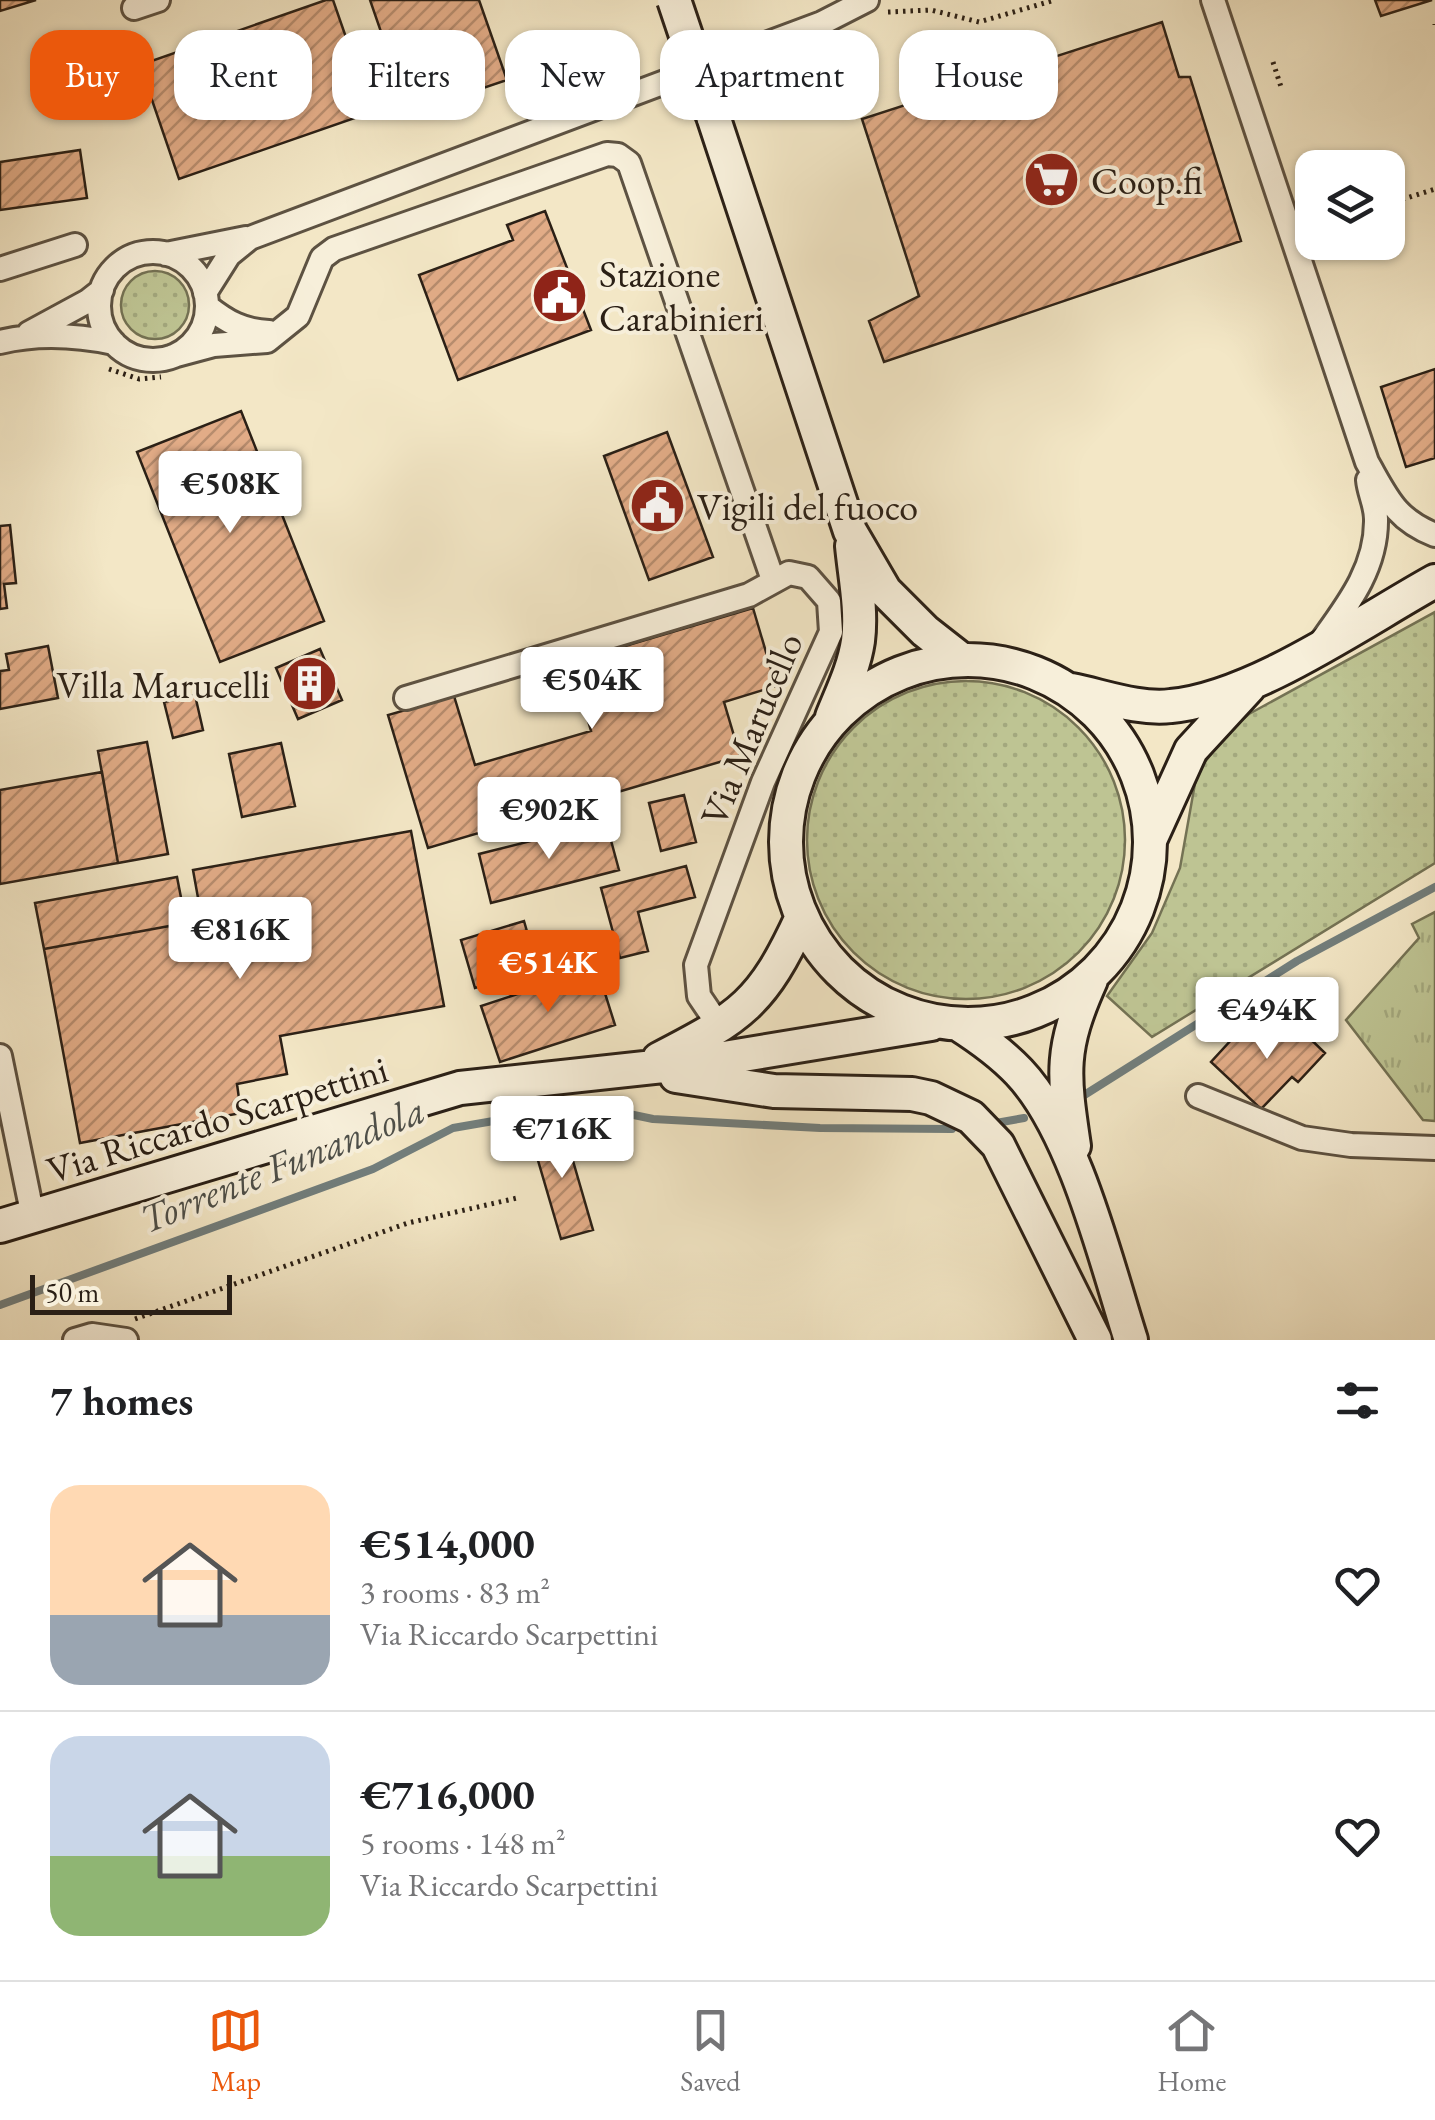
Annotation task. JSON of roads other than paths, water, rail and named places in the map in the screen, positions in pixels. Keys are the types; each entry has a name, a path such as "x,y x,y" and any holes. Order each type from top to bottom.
{"main road":[{"path":"674,0 850,532 860,620 858,641 852,668 830,723 802,766 788,816 789,877 802,917 831,962 850,981 896,1010 949,1023 1001,1055 1036,1093 1079,1180 1131,1340"},
{"path":"850,532 885,590 925,631 962,660"},
{"path":"830,723 858,698 890,678 937,663 962,660 1015,667 1065,689 1152,706 1171,706 1251,685 1435,580"},
{"path":"1150,840 1191,750 1251,685"},
{"path":"1065,689 1093,711 1126,754 1141,787 1150,840 1139,906 1124,936 1094,974 1074,1018 1065,1061 1065,1092 1079,1180"},
{"name":"Via Riccardo Scarpettini","path":"637,1070 720,1028 748,1006 775,974 802,917"},
{"name":"Via Riccardo Scarpettini","path":"0,1226 460,1088 637,1070 949,1023 996,1023 1032,1013 1066,996 1094,974"},
{"path":"637,1070 774,1090 912,1094 931,1098 971,1117 989,1133 1009,1162 1096,1340"}],"street":[{"path":"134,8 158,0"},
{"path":"1213,0 1367,462 1392,508 1419,529 1435,535"},
{"path":"173,356 194,341 202,328 206,299 228,255 250,238 872,6"},
{"path":"11,340 64,336 114,343 139,358 154,360 214,345 267,341 298,316 322,258 334,249 606,154 624,157 773,580"},
{"path":"114,343 100,312 102,290 109,275 134,256 250,238"},
{"path":"0,269 75,245"},
{"path":"166,254 194,270 206,299 234,326 283,330"},
{"path":"11,340 75,309 102,290"},
{"path":"1316,648 1370,564 1376,540 1376,512 1367,462"},
{"name":"Via Marucello","path":"406,698 749,596 773,580 799,573 820,586 829,601 830,632 763,782 696,965 700,996 720,1028"},
{"path":"0,1056 32,1217"},
{"path":"1198,1096 1302,1138 1350,1145 1435,1148"},
{"path":"75,1340 92,1336 126,1340"}],"waterway":[{"name":"Torrente Funandola","path":"1078,1099 1297,961 1435,887"},
{"name":"Torrente Funandola","path":"0,1305 373,1169 453,1128 586,1105 653,1119 820,1128 952,1129"},
{"name":"Torrente Funandola","path":"996,1123 1024,1118"}],"place":[{"name":"Coop.fi","path":"1052,180"},
{"name":"Stazione Carabinieri","path":"560,295"},
{"name":"Vigili del fuoco","path":"658,506"},
{"name":"Villa Marucelli","path":"309,684"}]}
